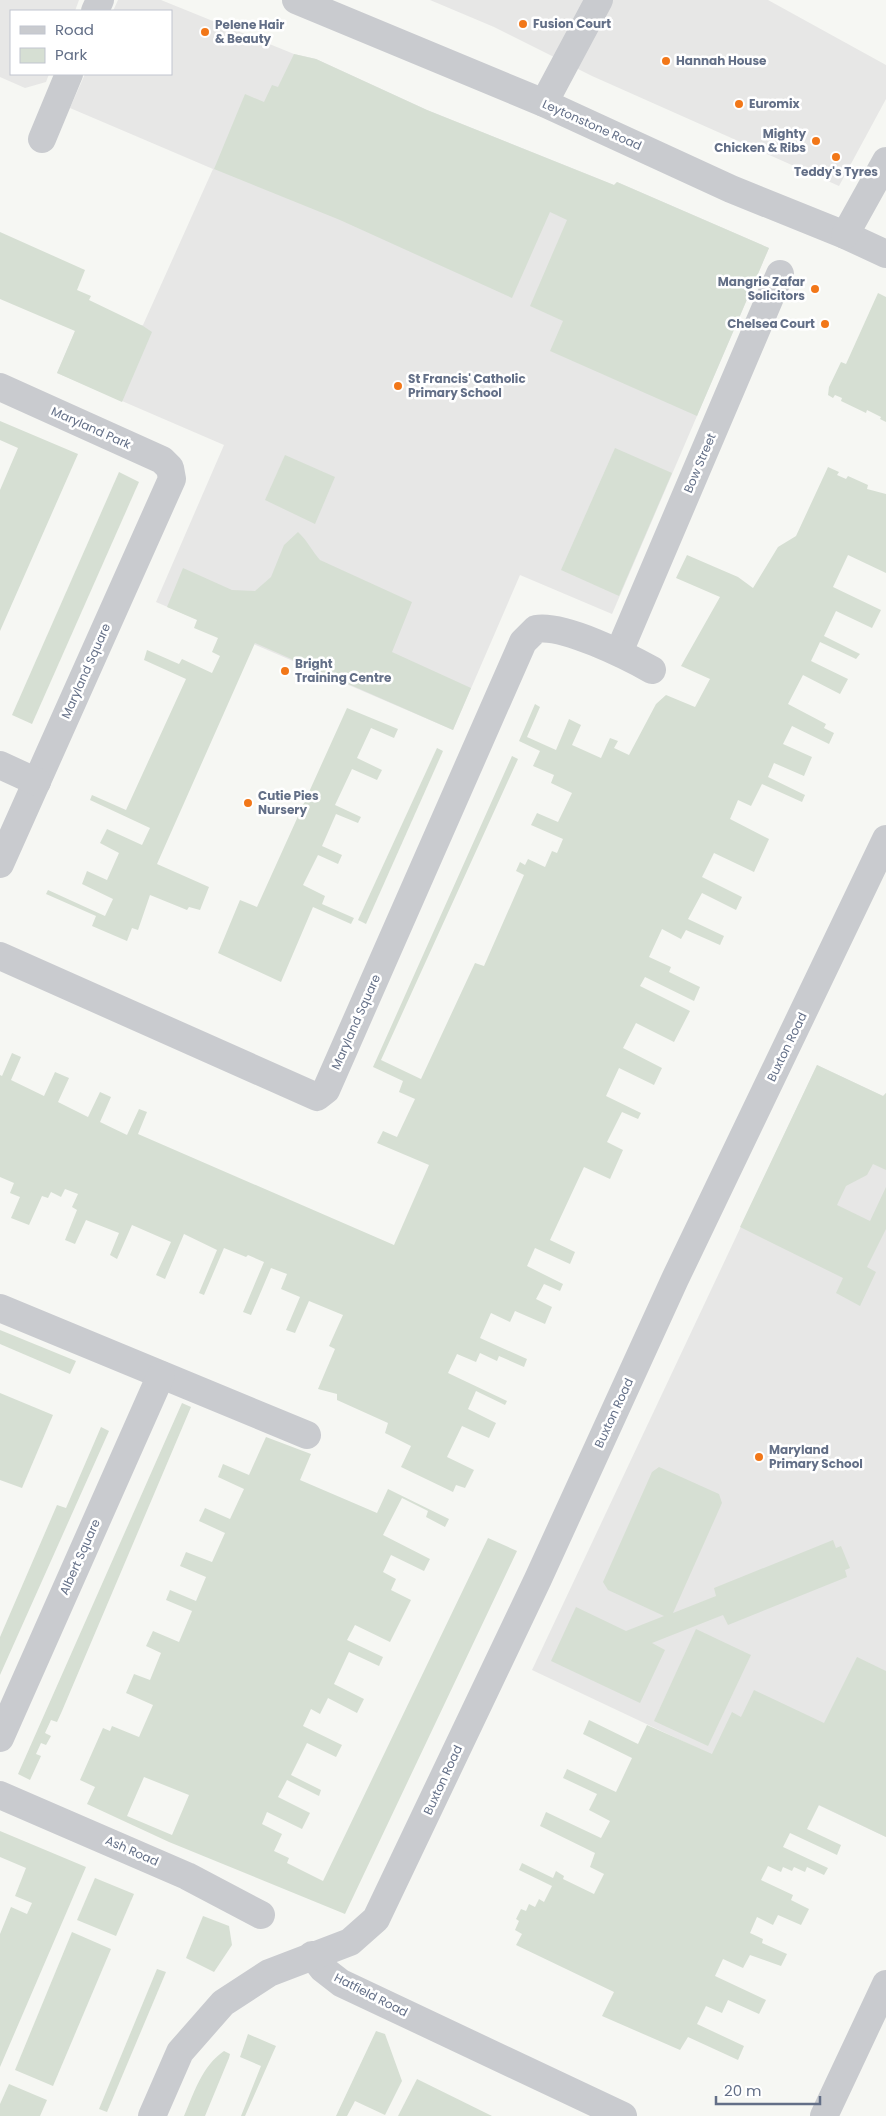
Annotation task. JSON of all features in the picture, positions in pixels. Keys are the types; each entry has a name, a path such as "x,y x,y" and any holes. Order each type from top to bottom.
{"street":[{"name":"Leytonstone Road","path":"296,0 544,103 731,189 845,234 886,254"},
{"path":"544,103 599,0"},
{"path":"42,139 69,75"},
{"path":"845,234 886,161"},
{"name":"Bow Street","path":"619,652 780,274"},
{"name":"Maryland Park","path":"0,387 162,460 170,468 172,479"},
{"name":"Maryland Square","path":"0,864 172,479"},
{"name":"Maryland Square","path":"0,956 317,1097 326,1090 523,642 536,629 554,630 619,652"},
{"path":"619,652 652,670"},
{"path":"0,765 37,782"},
{"name":"Buxton Road","path":"312,1955 355,1940 376,1919 386,1901 534,1588 675,1279 886,840"},
{"path":"0,1308 306,1435"},
{"name":"Albert Square","path":"0,1738 161,1375"},
{"name":"Ash Road","path":"0,1795 187,1876 261,1915"},
{"path":"152,2116 180,2052 223,2002 269,1973 312,1955"},
{"name":"Hatfield Road","path":"312,1955 323,1970 341,1983 623,2116"},
{"path":"824,2116 886,1984"}],"shaded area":[{"path":"0,0 79,0 75,10 10,10 10,75 49,75 46,82 25,88 0,77"},
{"name":"St Francis' Catholic Primary School","path":"118,0 161,0 294,54 316,59 427,110 614,185 617,182 769,248 612,614 520,575 453,730 156,602 224,445 57,373 75,331 143,325 213,169 70,108 85,75 172,75 172,10 113,10"},
{"path":"430,0 768,0 886,65 886,99 839,186 592,76 494,27"},
{"name":"Maryland Primary School","path":"817,1065 883,1096 886,1093 886,1837 532,1670"}],"green space":[{"path":"294,54 316,59 427,110 614,185 617,182 769,248 697,416 550,351 563,321 530,306 567,220 550,212 512,298 340,220 214,169 245,94 264,102 272,85 278,87"},
{"path":"0,232 85,270 77,290 91,296 89,300 152,332 122,402 57,373 75,331 0,299"},
{"path":"878,293 886,297 886,422 880,419 881,417 867,410 866,413 841,401 842,398 835,395 833,398 828,395 829,387 841,362 846,364"},
{"path":"0,421 78,454 0,631 0,490 18,448 0,440"},
{"path":"615,448 672,473 619,596 561,570"},
{"path":"285,455 335,477 315,524 265,500"},
{"path":"828,467 839,472 837,475 846,479 848,476 868,485 867,489 886,494 886,573 848,555 833,587 881,610 872,628 836,611 824,636 860,654 856,659 820,642 811,661 848,679 840,694 803,675 788,704 826,724 824,728 834,733 829,744 792,726 783,744 812,757 804,776 774,763 768,777 805,795 802,802 762,784 751,806 738,800 730,819 769,839 754,872 714,853 702,877 742,897 736,910 702,893 688,919 724,936 720,945 686,930 681,939 662,929 649,957 671,967 669,972 700,987 694,1001 645,977 640,986 690,1011 674,1042 636,1023 623,1048 662,1068 654,1085 619,1068 606,1096 641,1113 638,1119 622,1112 607,1142 623,1150 610,1179 584,1167 550,1240 575,1252 570,1264 535,1248 527,1266 563,1284 560,1291 544,1284 536,1299 552,1307 545,1324 515,1311 510,1322 491,1313 480,1338 527,1359 524,1367 499,1356 497,1361 480,1353 476,1362 457,1354 448,1373 507,1401 505,1405 476,1391 468,1409 496,1423 489,1438 462,1426 447,1457 474,1470 465,1488 456,1485 453,1492 401,1467 411,1446 385,1433 388,1423 337,1400 337,1394 318,1389 335,1349 329,1346 343,1315 309,1301 295,1333 286,1330 300,1297 281,1289 287,1274 271,1268 251,1315 243,1312 264,1262 248,1255 246,1257 224,1248 204,1295 199,1293 217,1250 184,1234 165,1279 156,1275 171,1242 132,1225 117,1259 110,1255 119,1233 86,1220 75,1244 65,1240 77,1210 72,1207 78,1194 65,1189 61,1197 51,1192 48,1198 42,1196 29,1225 11,1218 20,1197 10,1193 14,1183 0,1177 0,1075 2,1076 12,1053 21,1057 11,1080 44,1096 55,1072 69,1078 58,1102 88,1117 100,1092 111,1097 100,1122 127,1135 139,1109 147,1112 138,1134 394,1245 429,1165 377,1143 383,1131 397,1137 415,1099 399,1092 403,1081 373,1067 512,756 518,759 381,1060 421,1079 475,963 484,966 524,875 516,871 520,862 525,865 528,859 545,867 552,851 557,853 563,839 531,825 537,813 558,822 572,793 551,783 554,775 533,766 540,751 519,741 535,704 540,707 527,737 556,750 569,719 581,725 572,745 601,758 610,738 618,741 614,748 629,755 656,704 666,695 695,707 710,679 681,666 720,597 676,578 687,555 738,577 753,588 778,547 796,536"},
{"path":"119,472 139,482 32,724 12,715"},
{"path":"298,532 320,560 412,602 392,652 471,688 453,730 255,643 157,864 209,887 200,910 189,907 187,910 150,895 138,930 132,928 127,941 92,926 96,916 46,894 48,890 105,916 113,899 82,884 87,871 107,880 119,853 100,843 107,829 142,845 150,828 90,800 92,795 126,810 186,679 144,660 147,650 179,664 182,659 212,673 220,656 212,652 218,638 194,628 197,620 167,607 183,568 232,590 255,591 271,577 284,545"},
{"path":"347,708 398,729 394,738 371,728 357,758 382,770 377,780 352,769 335,805 361,817 358,823 336,814 322,846 342,855 338,864 318,855 303,885 325,896 322,904 354,918 351,924 313,907 281,982 218,953 240,900 257,907"},
{"path":"437,748 443,751 366,924 358,920"},
{"path":"817,1065 883,1096 886,1093 886,1170 873,1164 867,1175 846,1186 837,1205 870,1221 886,1187 886,1229 867,1267 876,1272 860,1306 836,1293 843,1278 740,1227"},
{"path":"0,1330 76,1361 70,1374 0,1344"},
{"path":"0,1393 53,1415 22,1488 0,1480"},
{"path":"182,1403 191,1407 62,1711 57,1722 51,1720 45,1733 51,1736 46,1745 41,1743 36,1754 41,1756 30,1780 18,1774"},
{"path":"101,1427 109,1431 0,1675 0,1637 57,1505 66,1508"},
{"path":"266,1437 311,1454 300,1480 377,1513 388,1489 449,1519 445,1527 426,1517 428,1511 402,1498 383,1535 430,1559 424,1571 391,1555 383,1572 396,1579 391,1590 411,1600 390,1642 355,1625 347,1640 383,1657 379,1666 349,1652 334,1684 364,1699 357,1713 328,1698 320,1714 311,1709 303,1726 342,1745 336,1757 307,1743 291,1775 321,1790 319,1796 287,1780 278,1797 310,1813 302,1829 267,1812 262,1824 282,1834 274,1851 289,1858 287,1863 323,1881 488,1538 517,1551 345,1914 169,1842 87,1804 95,1787 80,1780 103,1728 110,1731 112,1726 139,1737 153,1705 126,1693 134,1674 150,1680 161,1653 146,1646 153,1631 179,1642 192,1611 166,1600 170,1590 196,1601 206,1577 180,1566 186,1552 212,1562 225,1533 199,1521 205,1508 230,1519 244,1489 218,1477 223,1464 249,1475","holes":["144,1777 189,1795 172,1835 127,1816"]},
{"path":"659,1467 719,1494 722,1503 673,1613 716,1596 714,1588 833,1540 836,1548 841,1546 850,1568 845,1570 847,1577 728,1625 723,1615 652,1643 665,1650 640,1703 551,1661 576,1607 626,1631 664,1616 608,1590 603,1582 652,1472"},
{"path":"696,1629 751,1655 708,1746 654,1721"},
{"path":"857,1657 886,1671 886,1837 819,1805 807,1829 841,1845 837,1855 790,1833 783,1847 828,1868 824,1875 807,1867 805,1872 794,1867 792,1871 783,1867 781,1872 768,1866 761,1880 793,1895 791,1900 809,1909 801,1925 778,1915 773,1925 757,1917 750,1933 763,1939 762,1943 787,1954 781,1966 750,1955 743,1968 723,1959 715,1976 766,2000 759,2014 728,2000 722,2013 706,2006 697,2024 744,2046 738,2060 688,2037 680,2050 602,2016 614,1992 516,1945 522,1934 515,1930 519,1921 516,1919 521,1909 526,1911 529,1904 535,1907 539,1899 544,1902 552,1886 519,1870 522,1863 553,1878 556,1871 564,1876 563,1879 594,1894 604,1874 590,1867 595,1853 540,1826 546,1812 601,1838 610,1821 589,1810 597,1794 563,1778 567,1769 616,1792 632,1758 583,1734 589,1720 638,1744 647,1725 712,1754 732,1712 741,1717 754,1690 824,1723"},
{"path":"0,1831 86,1867 0,2067 0,1934 11,1907 27,1914 32,1903 15,1896 26,1868 0,1857"},
{"path":"95,1878 134,1894 116,1936 77,1920"},
{"path":"203,1916 229,1926 232,1945 214,1972 186,1958"},
{"path":"72,1932 111,1949 53,2086 15,2070"},
{"path":"157,1969 166,1972 107,2112 99,2109"},
{"path":"376,2031 385,2034 402,2081 385,2115 355,2101 347,2116 336,2116"},
{"path":"248,2034 276,2046 245,2116 241,2116 261,2066 240,2057"},
{"path":"224,2051 230,2054 229,2058 205,2116 184,2116 204,2072 216,2057"},
{"path":"417,2079 492,2116 398,2116"},
{"path":"9,2084 47,2100 40,2116 0,2116 0,2104"}],"place":[{"name":"Fusion Court","path":"523,24"},
{"name":"Pelene Hair & Beauty","path":"205,32"},
{"name":"Hannah House","path":"666,61"},
{"name":"Euromix","path":"739,104"},
{"name":"Mighty Chicken & Ribs","path":"816,141"},
{"name":"Teddy's Tyres","path":"836,157"},
{"name":"Mangrio Zafar Solicitors","path":"815,289"},
{"name":"Chelsea Court","path":"825,324"},
{"name":"St Francis' Catholic Primary School","path":"398,386"},
{"name":"Bright Training Centre","path":"285,671"},
{"name":"Cutie Pies Nursery","path":"248,803"},
{"name":"Maryland Primary School","path":"759,1457"}]}
